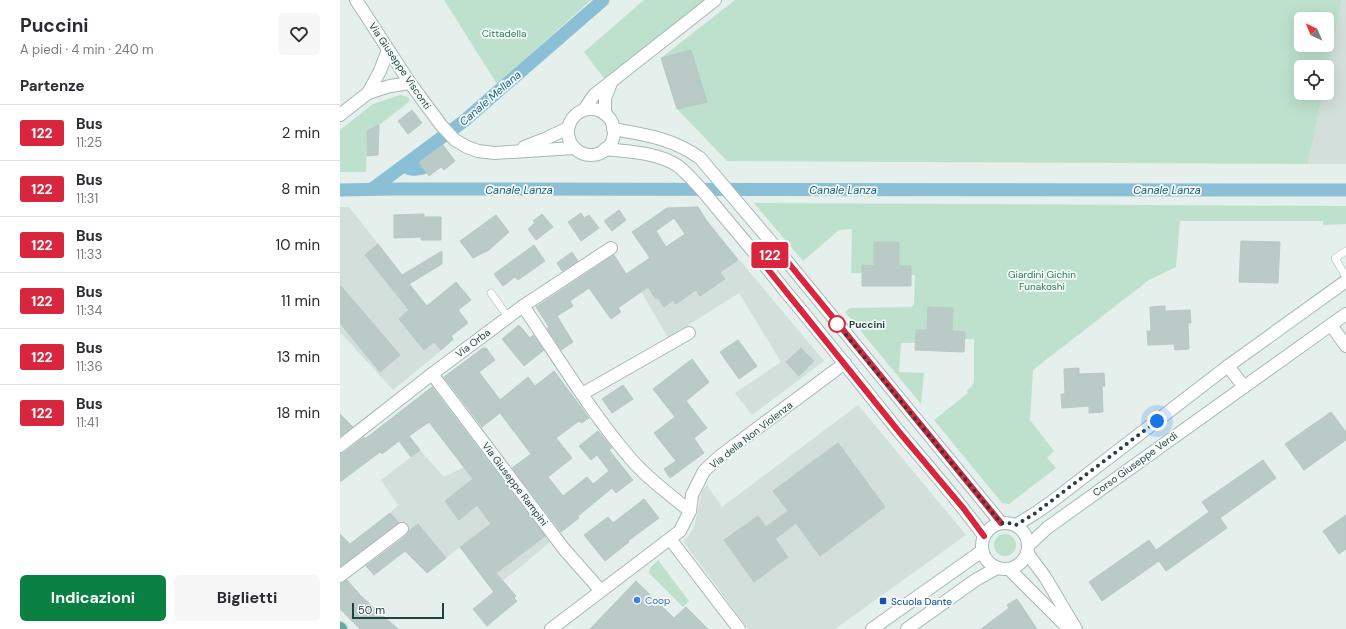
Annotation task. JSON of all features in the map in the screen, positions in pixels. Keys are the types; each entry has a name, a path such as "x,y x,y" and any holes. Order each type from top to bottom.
{"street":[{"name":"Via Giuseppe Visconti","path":"356,0 410,83 455,140 478,151 494,153 574,148"},
{"path":"584,110 594,95 715,0"},
{"path":"340,115 368,92 380,71 388,50"},
{"path":"605,114 605,98 612,82"},
{"path":"368,92 390,86 410,83"},
{"path":"592,109 605,114 609,118 613,129 613,137 610,144 599,153 586,154 574,148 570,142 568,128 575,115 584,110 592,109"},
{"name":"Via Giuseppe Visconti","path":"511,151 547,138 568,128"},
{"path":"613,129 658,138 687,149 700,158 777,249 1001,523"},
{"path":"605,149 635,152 654,156 677,166 687,175 762,262 900,433 964,509 984,536"},
{"name":"Via Orba","path":"340,446 432,374 523,306 611,248"},
{"path":"762,262 777,249"},
{"name":"Corso Giuseppe Verdi","path":"1016,525 1050,503 1228,366 1346,281"},
{"path":"523,306 582,394 631,460 690,511"},
{"name":"Corso Giuseppe Verdi","path":"1028,550 1046,528 1346,314"},
{"path":"1331,325 1346,346"},
{"path":"582,394 689,333"},
{"name":"Via della Non Violenza","path":"552,629 680,531 690,511 692,495 704,471 720,456 845,363"},
{"path":"1228,366 1244,387"},
{"name":"Via Giuseppe Rampini","path":"432,374 556,539 602,591"},
{"path":"1069,629 1009,570 997,568 990,564 985,558 982,551 982,543 988,530 994,525 1009,523 1016,525 1025,533 1028,550 1076,629"},
{"path":"340,576 402,529"},
{"path":"670,539 739,629"},
{"path":"1009,570 1020,564 1028,550"},
{"path":"872,629 982,551"},
{"path":"907,629 977,579 997,568"}],"lane":[{"path":"1346,251 1335,258 1346,276"},
{"path":"491,293 508,317"}],"shaded area":[{"path":"1342,0 1346,0 1346,164 1308,164 1322,100 1334,100 1334,60 1330,60 1331,52 1334,52 1334,38"},
{"path":"340,207 349,207 454,340 393,390 340,332"},
{"path":"706,220 824,361 752,415 735,393 781,362 739,293 668,338 630,272"},
{"path":"858,405 966,535 835,629 748,629 683,541 691,533 695,523 702,491 707,485 722,507"},
{"path":"420,450 444,477 464,467 482,454 550,542 522,566 491,589 460,547 427,573 425,553 390,513 398,505 381,480"}],"green space":[{"name":"Cittadella","path":"444,0 591,0 497,84"},
{"path":"644,0 705,0 606,81 584,52"},
{"path":"735,0 1342,0 1334,38 1334,12 1294,12 1294,52 1331,52 1330,60 1294,60 1294,100 1322,100 1308,164 727,161 677,109 661,58"},
{"path":"400,95 408,97 410,101 379,125 367,131 366,172 340,172 340,130 373,104"},
{"name":"Giardini Gichin Funakoshi","path":"754,203 1346,206 1346,224 1323,225 1323,221 1180,221 1176,267 1149,280 1033,370 1030,420 1054,451 1047,458 1056,468 1009,504 1002,503 934,420 968,393 967,391 974,382 974,339 965,339 965,332 952,331 953,308 929,307 927,330 916,330 915,343 901,343 899,372 924,373 921,404 845,312 850,308 911,307 914,304 915,275 911,275 911,266 899,266 874,242 874,266 862,266 862,273 851,273 852,229 839,230 803,261"},
{"path":"1005,534 1013,537 1016,545 1013,553 1005,556 997,553 994,545 997,537"},
{"path":"658,560 689,601 683,607 649,573 650,568"}],"building":[{"path":"691,50 707,102 677,109 661,58"},
{"path":"412,110 422,123 408,134 398,121"},
{"path":"379,125 378,155 367,156 367,131"},
{"path":"443,145 455,161 444,170 441,167 429,176 419,163"},
{"path":"698,207 706,220 738,260 720,272 725,279 700,296 696,290 676,304 673,300 664,307 657,297 656,299 648,287 618,308 621,312 611,319 589,288 570,301 573,306 557,316 573,342 561,350 536,307 614,255 626,274 650,258 632,232 667,208","holes":["674,218 685,234 666,247 656,231"]},
{"path":"619,210 626,220 612,231 604,221"},
{"path":"581,213 584,218 589,215 599,228 581,241 568,222"},
{"path":"424,214 424,217 441,217 441,240 421,240 421,237 394,238 394,215"},
{"path":"542,214 553,227 536,240 528,229 535,223 533,221"},
{"path":"496,215 509,232 489,250 473,258 460,241"},
{"path":"1241,241 1280,242 1278,283 1239,282"},
{"path":"874,242 899,242 899,266 911,266 911,286 862,286 862,265 874,266"},
{"path":"378,244 402,275 442,251 442,264 409,284 427,306 456,282 471,300 458,310 468,323 451,336 453,339 441,350 434,342 424,350 399,319 409,310 365,255"},
{"path":"534,245 545,261 518,280 515,277 503,286 494,274"},
{"path":"572,252 578,261 562,271 557,263"},
{"path":"340,285 400,355 380,372 340,323"},
{"path":"1165,306 1165,311 1190,310 1191,323 1188,323 1189,349 1175,350 1174,344 1148,345 1147,331 1151,331 1150,307"},
{"path":"928,307 953,308 952,331 965,332 964,352 915,350 916,330 927,330"},
{"path":"519,325 530,338 533,335 534,336 544,350 524,366 502,339"},
{"path":"738,340 757,366 739,379 720,352"},
{"path":"483,348 486,348 495,360 479,372 500,400 528,377 535,386 554,371 589,418 582,423 579,421 556,438 572,458 548,477 563,496 587,477 593,484 609,471 597,455 591,460 579,446 598,431 612,448 609,450 633,480 616,493 612,488 561,532 512,468 531,454 500,413 482,427 444,377"},
{"path":"801,348 814,361 799,376 786,362"},
{"path":"692,359 709,382 686,401 707,428 694,438 704,453 670,478 664,469 676,461 654,433 675,417 653,389"},
{"path":"1079,368 1079,374 1104,373 1105,386 1102,386 1103,412 1089,413 1089,406 1062,408 1061,394 1065,394 1064,369"},
{"path":"623,385 633,399 612,413 602,399"},
{"path":"432,387 545,536 496,573 516,596 514,598 517,601 487,626 473,609 494,592 460,547 491,524 477,505 459,520 445,501 473,479 429,422 409,436 420,450 411,457 399,441 382,454 380,452 340,482 340,453 345,452 364,437 365,439"},
{"path":"1331,412 1346,432 1346,440 1304,470 1285,444"},
{"path":"340,414 353,427 340,436"},
{"path":"838,443 885,507 820,556 796,523 775,539 788,557 754,582 724,540 758,516 766,527 788,511 773,491"},
{"path":"1263,460 1276,478 1220,518 1227,528 1166,571 1159,561 1102,601 1089,582 1149,540 1156,550 1209,512 1202,502"},
{"path":"644,499 659,518 628,541 629,542 605,561 584,535 608,517 613,523"},
{"path":"390,513 399,523 340,567 340,534 350,544"},
{"path":"1346,515 1346,549 1339,554 1323,531"},
{"path":"418,524 446,558 427,573 405,551 374,575 366,566 407,535 409,531"},
{"path":"347,580 361,596 398,629 360,629 340,609 340,583"},
{"name":"Coop","path":"636,581 674,618 686,607 708,629 590,629"},
{"path":"1017,599 1037,629 981,629 1009,608 1007,605"}],"waterway":[{"name":"Canale Mellana","path":"372,189 464,121 603,0"},
{"path":"404,166 413,169 423,168"},
{"name":"Canale Lanza","path":"340,190 1346,190"}],"bus line":[{"name":"122","path":"984,536 964,509 900,433 762,262 777,249 1001,523"}],"place":[{"name":"Puccini","path":"837,324"},
{"name":"Coop","path":"637,600"},
{"name":"Scuola Dante","path":"883,601"}],"route":[{"path":"837,324 1001,523 1016,525 1034,514 1157,421"}]}
